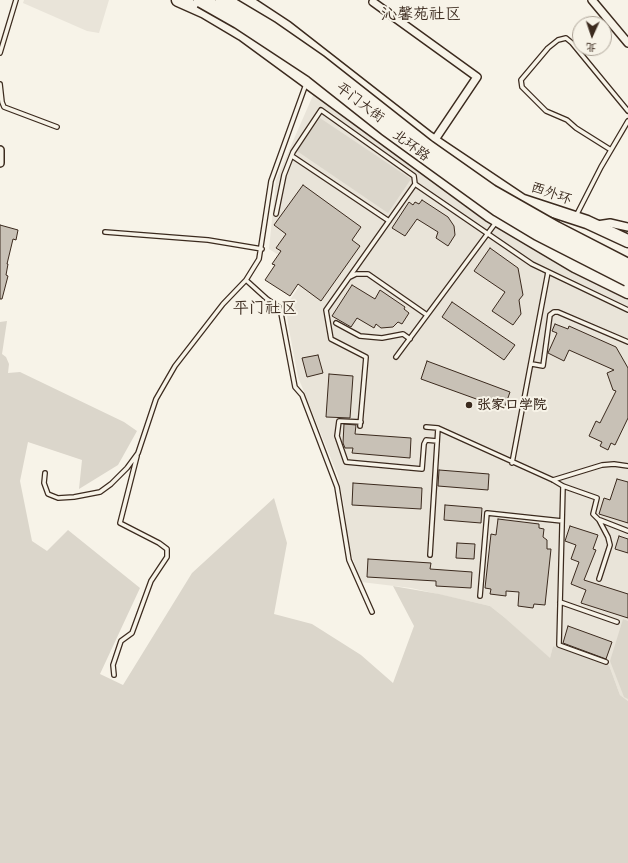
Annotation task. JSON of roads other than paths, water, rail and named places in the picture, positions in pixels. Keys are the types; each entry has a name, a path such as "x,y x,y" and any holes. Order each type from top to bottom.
{"highway":[{"name":"北环路","path":"201,0 238,21 314,71 386,128 498,209 538,233 628,279"},
{"name":"北环路","path":"224,0 270,28 319,62 428,147 491,192 556,229 628,266"}],"main road":[{"name":"平门大街","path":"178,0 205,12 242,34 499,222 575,266 628,292"},
{"name":"平门大街","path":"245,0 286,27 434,141 516,199 628,258"},
{"path":"327,97 346,72"},
{"path":"499,222 516,199"},
{"name":"西外环","path":"516,199 594,226 628,241"}],"street":[{"path":"592,0 628,43"},
{"path":"373,2 477,77 434,141"},
{"path":"0,150 0,162"},
{"path":"594,226 610,223 628,227"}],"lane":[{"path":"0,53 16,0"},
{"path":"611,150 576,128 567,120 546,111 522,87 521,80 548,48 558,40 566,38 572,43 628,111"},
{"path":"114,675 113,665 116,652 121,641 132,633 151,581 167,558 167,549 159,543 120,523 138,453 156,399 175,366 223,304 246,280 259,259 262,249 271,181 306,81"},
{"path":"0,84 4,107 57,127"},
{"path":"276,214 284,175 292,156 321,110 414,176 415,184 326,310 331,339 366,357 360,424 339,421 337,436 346,462 422,469 424,444 426,440 437,441"},
{"path":"575,219 628,121"},
{"path":"292,156 389,220"},
{"path":"415,184 532,264 628,310"},
{"path":"396,357 499,222"},
{"path":"105,232 208,240 262,249"},
{"path":"512,463 532,364 548,272"},
{"path":"350,277 356,274 368,274 427,315"},
{"path":"246,280 267,299 280,308 295,387 302,395 337,487 349,560 372,612"},
{"path":"532,364 542,366 550,316 554,312 558,312 628,342"},
{"path":"336,323 360,336 382,338 403,334 410,338"},
{"path":"426,427 438,428 512,463 553,480 563,486 597,498 593,514 599,520 608,537 610,545 600,579"},
{"path":"430,555 438,428"},
{"path":"45,473 44,483 48,494 58,498 100,492 111,484 127,468 138,453"},
{"path":"553,480 602,465 614,464 628,466"},
{"path":"563,486 559,645 606,662"},
{"path":"480,596 487,513 562,521"},
{"path":"599,520 628,531"},
{"path":"560,602 617,622"}],"place":[{"name":"张家口学院","path":"469,405"}],"district":[{"name":"沁馨苑社区","path":"421,15"},
{"name":"平门社区","path":"265,309"}]}
